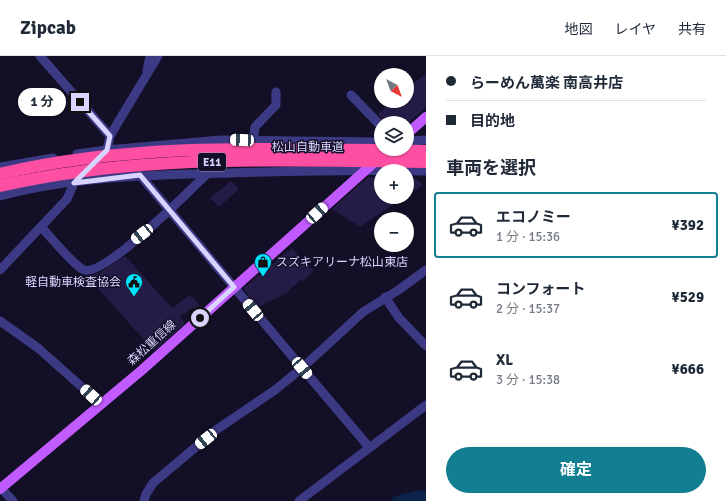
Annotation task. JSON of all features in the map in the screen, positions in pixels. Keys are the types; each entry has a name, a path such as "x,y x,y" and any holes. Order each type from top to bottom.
{"highway":[{"name":"松山自動車道","path":"0,174 64,162 180,151 426,151"},
{"name":"松山自動車道","path":"0,186 66,174 181,163 426,162"}],"main road":[{"path":"414,128 426,117"},
{"name":"森松重信線","path":"0,488 101,404 381,156"}],"street":[{"path":"40,56 110,136"},
{"path":"146,74 150,56"},
{"path":"0,270 67,199 74,183 107,150 110,136 158,56"},
{"path":"253,141 255,128 276,105 276,92"},
{"path":"351,96 374,119"},
{"path":"0,167 107,150 220,140 374,142"},
{"path":"414,141 426,140"},
{"path":"0,196 74,183 140,175 364,170 426,171"},
{"path":"41,227 74,263 86,270 96,268 106,263 152,227 208,173"},
{"path":"140,175 369,447"},
{"path":"144,501 152,483 216,430 275,390 302,368 363,312 426,270"},
{"path":"385,297 399,318 426,346"},
{"path":"0,321 38,348 101,404"},
{"path":"299,501 426,405"},
{"path":"0,488 13,501"}],"building":[{"path":"426,74 426,107 414,118 414,116 380,116 378,114 385,108 414,108 414,83"},
{"path":"368,177 374,177 374,204 394,204 382,212 374,212 374,217 360,227 332,209"},
{"path":"414,178 415,178 423,185 414,191"},
{"path":"231,181 239,189 219,207 210,198"},
{"path":"292,248 314,271 303,281 302,279 288,291 289,292 258,307 243,288"},
{"name":"軽自動車検査協会","path":"125,256 172,308 190,295 200,305 194,310 192,308 180,317 185,323 154,351 87,276 98,274"}],"waterway":[{"path":"397,501 417,496 426,496"}],"place":[{"name":"スズキアリーナ松山東店","path":"263,277"},
{"name":"軽自動車検査協会","path":"134,297"}],"route":[{"path":"80,102 110,136 107,150 74,183 140,175 234,287 200,318"}]}
